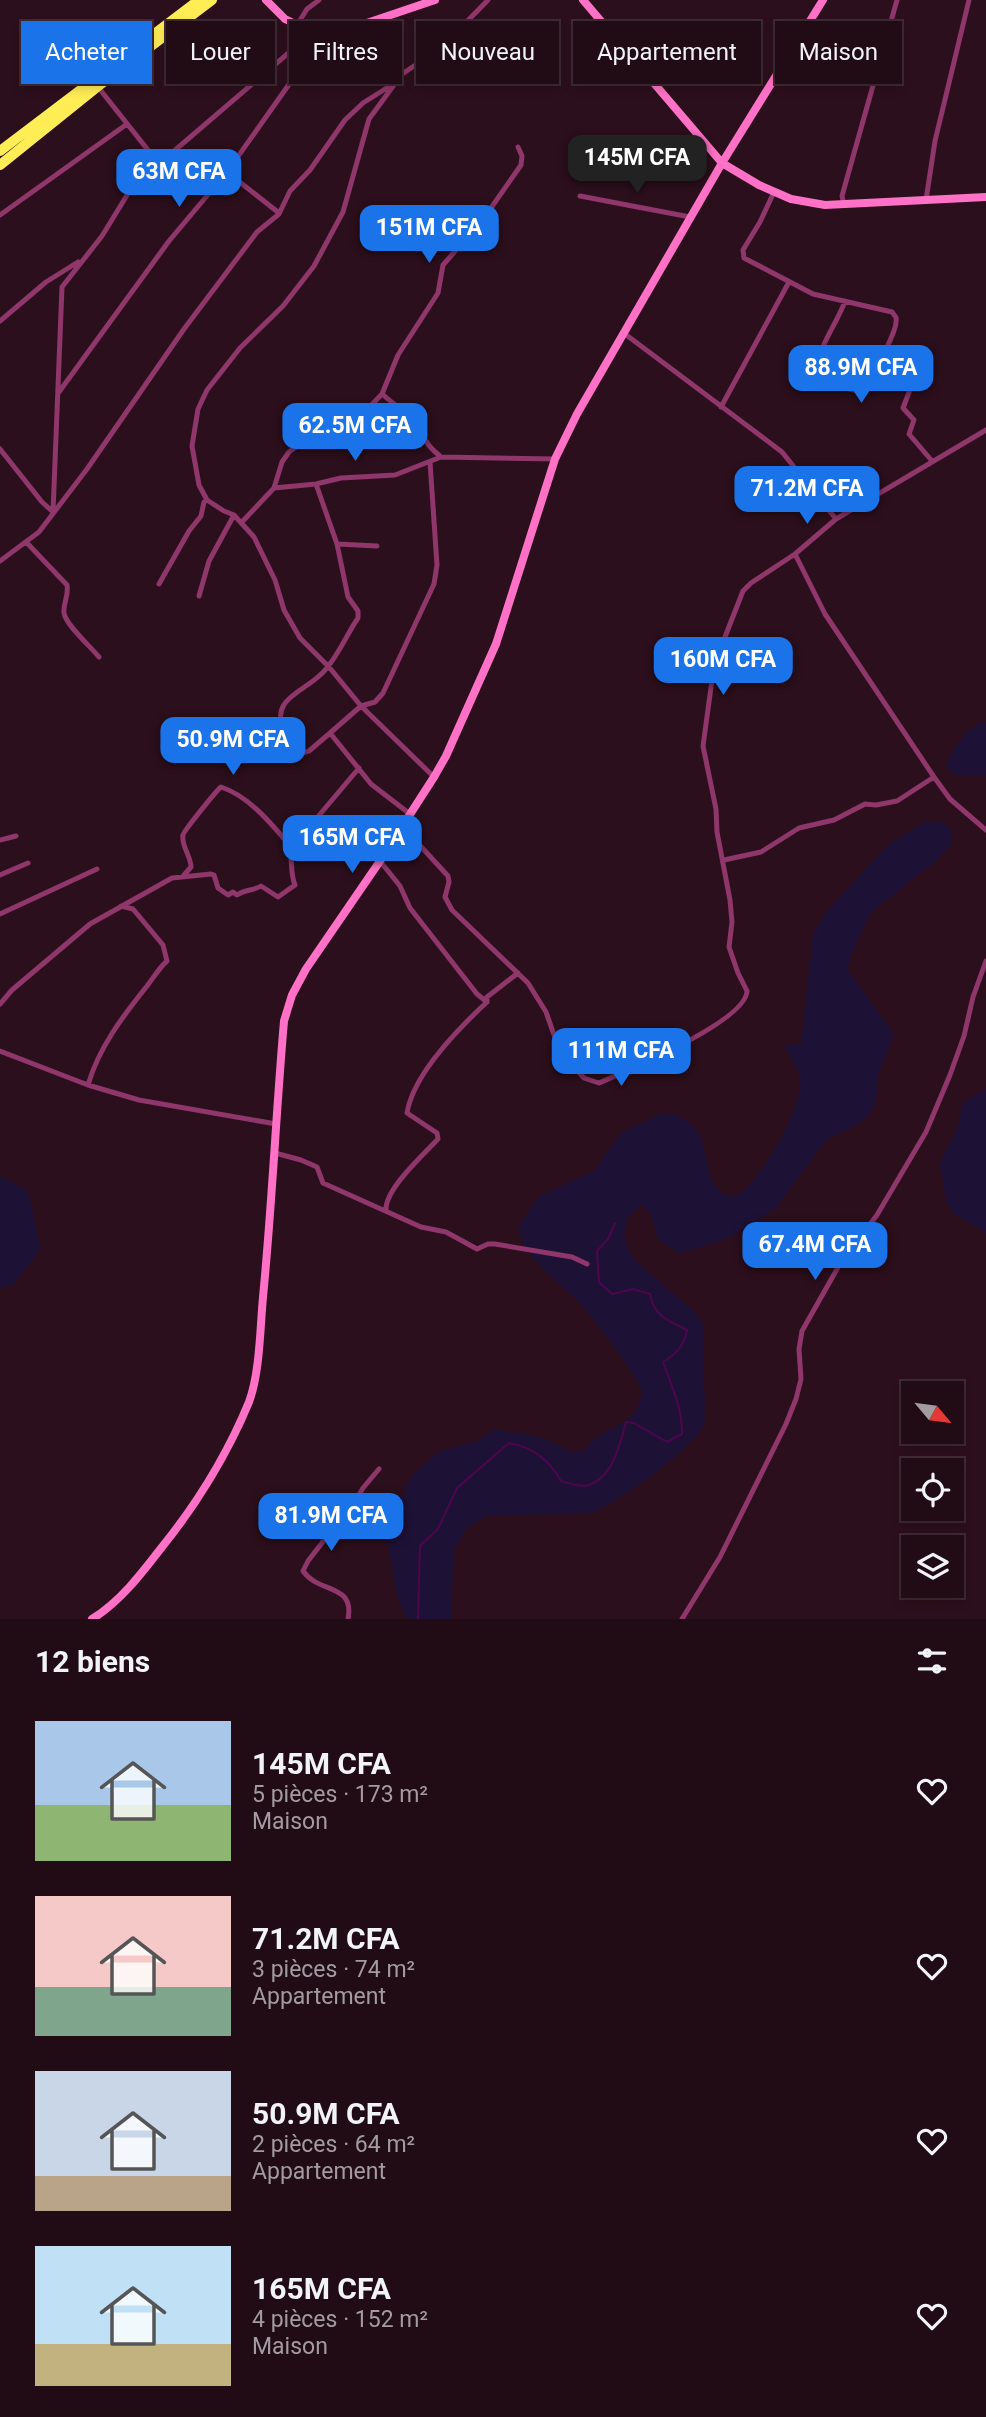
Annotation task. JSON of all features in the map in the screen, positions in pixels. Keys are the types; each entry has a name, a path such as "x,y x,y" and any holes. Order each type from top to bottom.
{"highway":[{"path":"152,38 199,0"},
{"path":"152,43 212,0"},
{"path":"0,151 94,84"},
{"path":"0,165 94,84"}],"street":[{"path":"265,0 291,21"},
{"path":"300,21 307,9 319,0"},
{"path":"373,21 435,0"},
{"path":"402,74 441,48 488,0"},
{"path":"583,0 722,163 745,178 774,192 807,203 844,205 986,197"},
{"path":"92,1619 140,1575 180,1525 221,1457 250,1400 258,1348 284,1021 292,995 323,943 434,777 496,644 555,459 599,375 722,163 823,0"},
{"path":"844,205 842,196 897,0"},
{"path":"926,200 935,141 969,0"},
{"path":"53,512 62,287 102,236 132,187 289,53"},
{"path":"94,84 159,164"},
{"path":"58,393 169,241 227,172 289,84"},
{"path":"1,558 39,531 87,469 184,329 257,232 279,213 290,191 310,170 345,120 363,103 392,84"},
{"path":"395,84 369,119 343,212 314,266 283,306 240,348 212,384 200,404 192,446 199,485 207,500 224,512 234,515 254,537 275,580 290,623 300,638 329,667 360,706 434,777"},
{"path":"0,215 127,124"},
{"path":"242,522 274,488 282,462 289,452 303,442 331,435 354,423 382,394 398,355 438,293 443,265 484,218 521,165 522,156 518,147"},
{"path":"227,172 279,213"},
{"path":"774,192 742,254 744,258 813,294 845,301 892,312 895,316 897,321 882,356 862,392 817,380 818,360 845,301"},
{"path":"580,196 691,217"},
{"path":"0,321 46,282 81,261"},
{"path":"722,407 789,282"},
{"path":"625,334 789,458 836,519"},
{"path":"882,356 916,374 903,408 914,420 909,431 910,437 932,461"},
{"path":"382,394 411,419 425,442 441,457"},
{"path":"402,826 448,876 445,897 452,910 528,983 546,1012 560,1052 591,1082 599,1083 681,1044 735,1011 747,996 747,991 729,947 732,922 724,860 703,746 712,680 723,642 743,591 795,554 836,519 986,430"},
{"path":"0,449 53,512"},
{"path":"274,488 316,484 341,478 395,475 441,457 555,459"},
{"path":"316,484 337,544 348,597 358,611 358,618 329,667 315,682 288,698 279,714 289,742 303,753 309,751 360,706 375,702 383,693 434,584 437,565 430,462"},
{"path":"159,584 189,531 201,516 204,502 207,500"},
{"path":"199,596 209,561 234,515"},
{"path":"27,542 67,585 69,592 64,613 68,622 99,657"},
{"path":"337,544 377,546"},
{"path":"795,554 825,614 934,777 950,799 986,830"},
{"path":"330,733 371,784 410,814"},
{"path":"283,838 316,819 359,768"},
{"path":"724,860 761,852 799,828 834,820 865,804 897,801 934,777"},
{"path":"0,1004 12,990 90,924 164,881 184,875 211,874 218,888 228,895 233,892 237,895 246,889 261,886 281,896 295,885 291,878 290,848 283,838 258,810 238,795 221,787 182,837 191,859 191,867 184,875"},
{"path":"0,840 16,836"},
{"path":"380,860 400,886 410,908 458,971 487,1002"},
{"path":"0,876 28,863"},
{"path":"0,914 97,869"},
{"path":"88,1084 102,1051 117,1026 158,968 167,961 163,945 133,909 121,906"},
{"path":"682,1619 720,1557 786,1424 801,1379 799,1349 802,1331 841,1262 877,1215 926,1132 964,1036 972,997 986,961"},
{"path":"386,1210 386,1203 395,1188 438,1139 437,1133 407,1113 426,1068 464,1023 487,1002 487,997 518,973"},
{"path":"0,1051 139,1100 276,1124"},
{"path":"275,1153 313,1165 319,1170 323,1183 421,1227 446,1232 477,1250 485,1244 495,1244 572,1257 587,1264"},
{"path":"348,1619 350,1604 346,1597 306,1576 303,1571 307,1561 325,1539 332,1540 363,1488 379,1469"}],"shaded area":[{"path":"986,721 986,775 956,775 946,766 953,752 967,733"},
{"path":"927,821 942,821 951,830 952,843 936,861 871,912 850,957 848,970 894,1034 878,1076 876,1102 870,1113 860,1123 826,1140 776,1208 731,1237 679,1254 658,1239 651,1214 642,1205 630,1216 627,1223 626,1244 634,1259 697,1314 703,1324 705,1420 700,1431 677,1455 647,1479 589,1514 488,1515 466,1529 454,1550 451,1619 407,1619 397,1597 388,1545 389,1520 412,1475 440,1451 478,1441 493,1429 541,1437 574,1453 586,1449 599,1436 623,1423 636,1410 640,1400 641,1389 624,1361 581,1305 527,1250 518,1227 539,1196 595,1170 621,1133 660,1114 673,1113 696,1130 704,1147 709,1173 725,1196 736,1195 745,1188 756,1177 778,1143 800,1091 799,1075 784,1045 801,1044 813,935 826,912 884,849"},
{"path":"986,1088 986,1233 953,1213 946,1202 940,1163 958,1126 962,1104"},
{"path":"0,1176 28,1191 41,1249 14,1284 0,1288"}],"waterway":[{"path":"418,1619 420,1546 438,1529 457,1488 509,1443 540,1456 561,1481 585,1486 597,1481 609,1468 618,1450 626,1422 634,1423 667,1442 682,1434 678,1406 663,1362 679,1349 687,1330 658,1313 650,1294 633,1289 612,1294 599,1282 597,1251 608,1239 615,1223"}]}
